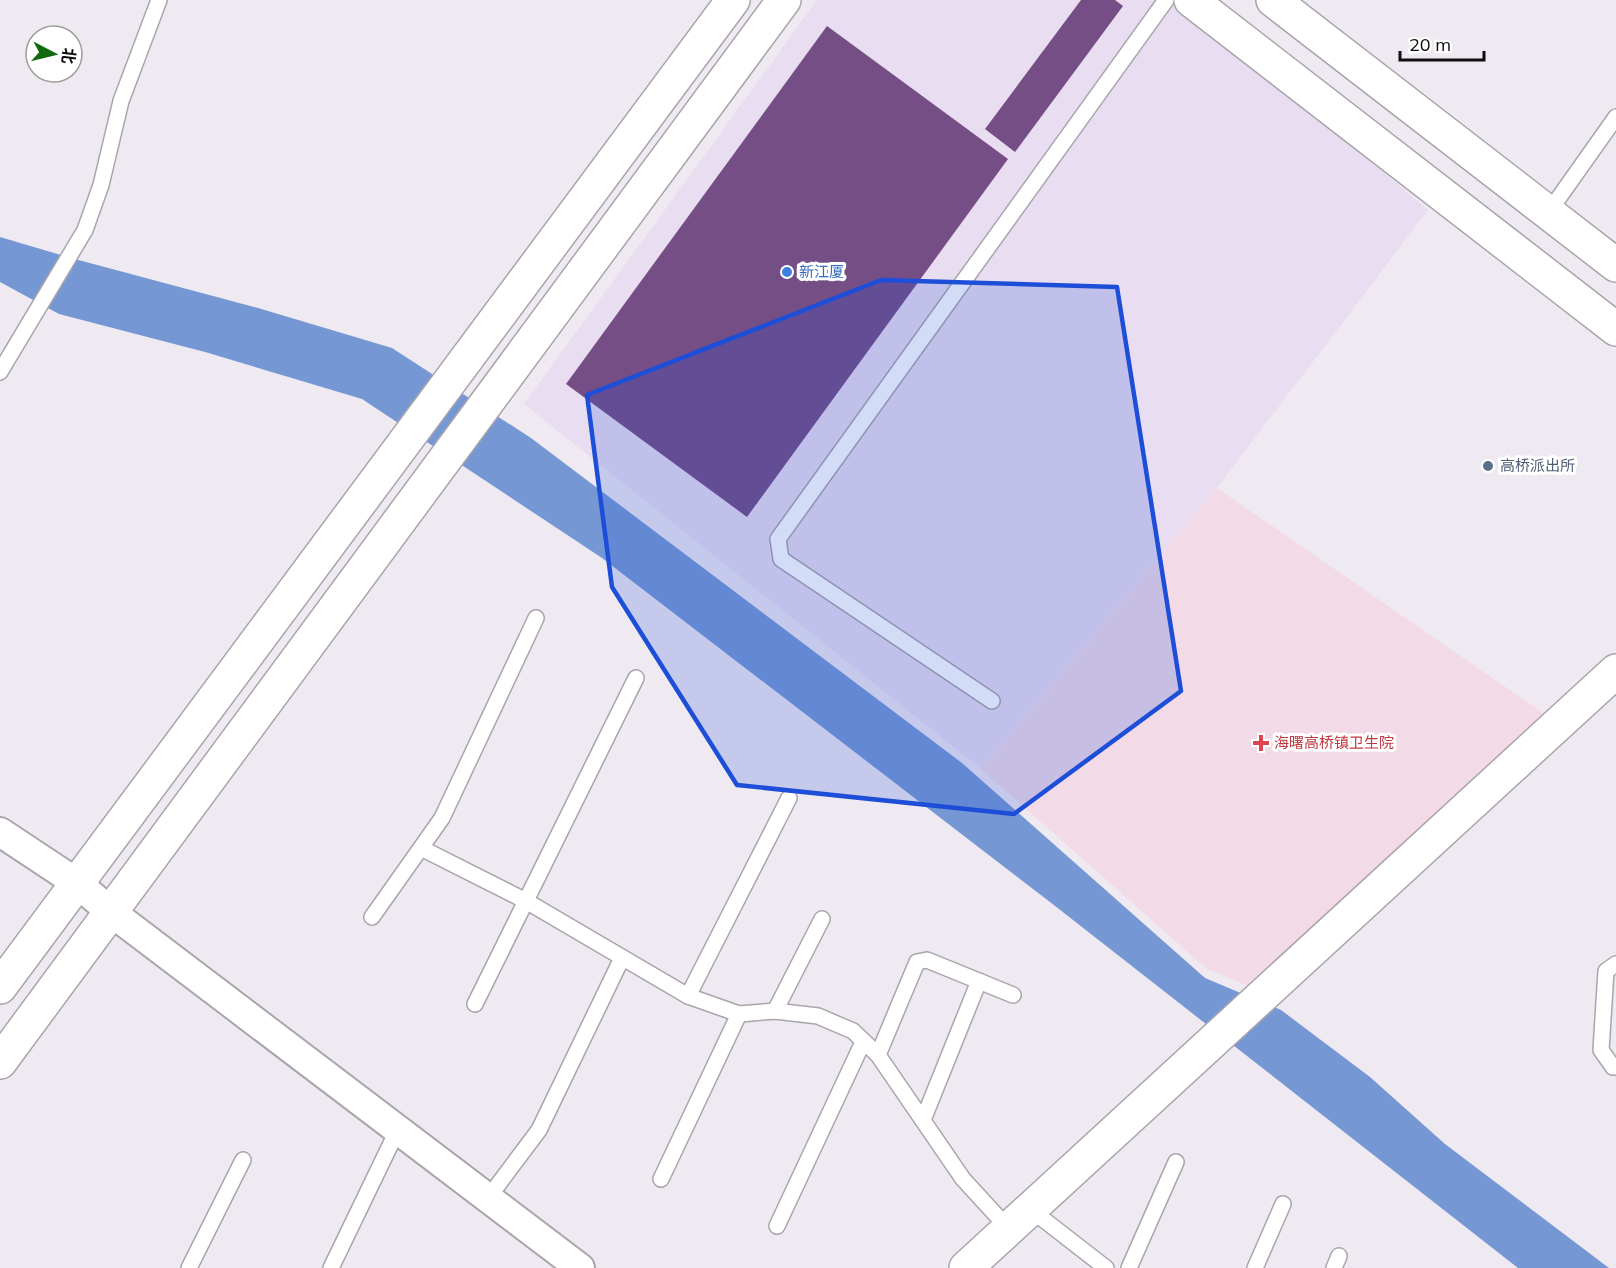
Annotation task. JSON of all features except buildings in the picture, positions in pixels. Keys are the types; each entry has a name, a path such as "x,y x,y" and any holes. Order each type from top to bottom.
{"street":[{"path":"0,987 733,0"},
{"path":"0,1062 784,0"},
{"path":"1191,0 1616,329"},
{"path":"1273,0 1616,265"},
{"path":"966,1268 1616,671"},
{"path":"0,832 77,883 111,912 580,1268"}],"lane":[{"path":"0,372 85,230 101,185 121,101 159,0"},
{"path":"992,701 781,558 778,539 1166,0"},
{"path":"1548,213 1616,117"},
{"path":"372,917 442,818 536,618"},
{"path":"475,1004 636,678"},
{"path":"688,996 789,798"},
{"path":"421,848 526,901 688,996 740,1014 776,1011 818,1016 852,1031 878,1055 963,1179 1019,1219 1106,1268"},
{"path":"776,1011 822,919"},
{"path":"488,1198 539,1130 622,958"},
{"path":"878,1055 917,962 927,960 1013,995"},
{"path":"1616,964 1606,971 1601,1050 1613,1067 1616,1067"},
{"path":"922,1120 979,981"},
{"path":"661,1179 740,1014"},
{"path":"777,1226 863,1042"},
{"path":"330,1268 398,1129"},
{"path":"189,1268 243,1160"},
{"path":"1129,1268 1176,1162"},
{"path":"1255,1268 1282,1204"}],"highlighted area":[{"path":"881,280 1117,287 1181,691 1014,814 737,785 612,587 587,395"}],"shaded area":[{"path":"817,0 1171,0 1220,35 1428,210 1217,488 981,769 524,404"},
{"name":"海曙高桥镇卫生院","path":"1217,488 1549,717 1248,986 1207,969 981,769"}],"water":[{"path":"0,237 258,308 392,348 531,438 962,763 1205,978 1281,1010 1370,1077 1445,1144 1609,1268 1518,1268 1050,902 602,558 362,399 205,352 59,314 0,282"}],"place":[{"name":"新江厦","path":"787,272"},
{"name":"高桥派出所","path":"1488,466"},
{"name":"海曙高桥镇卫生院","path":"1261,743"}]}
